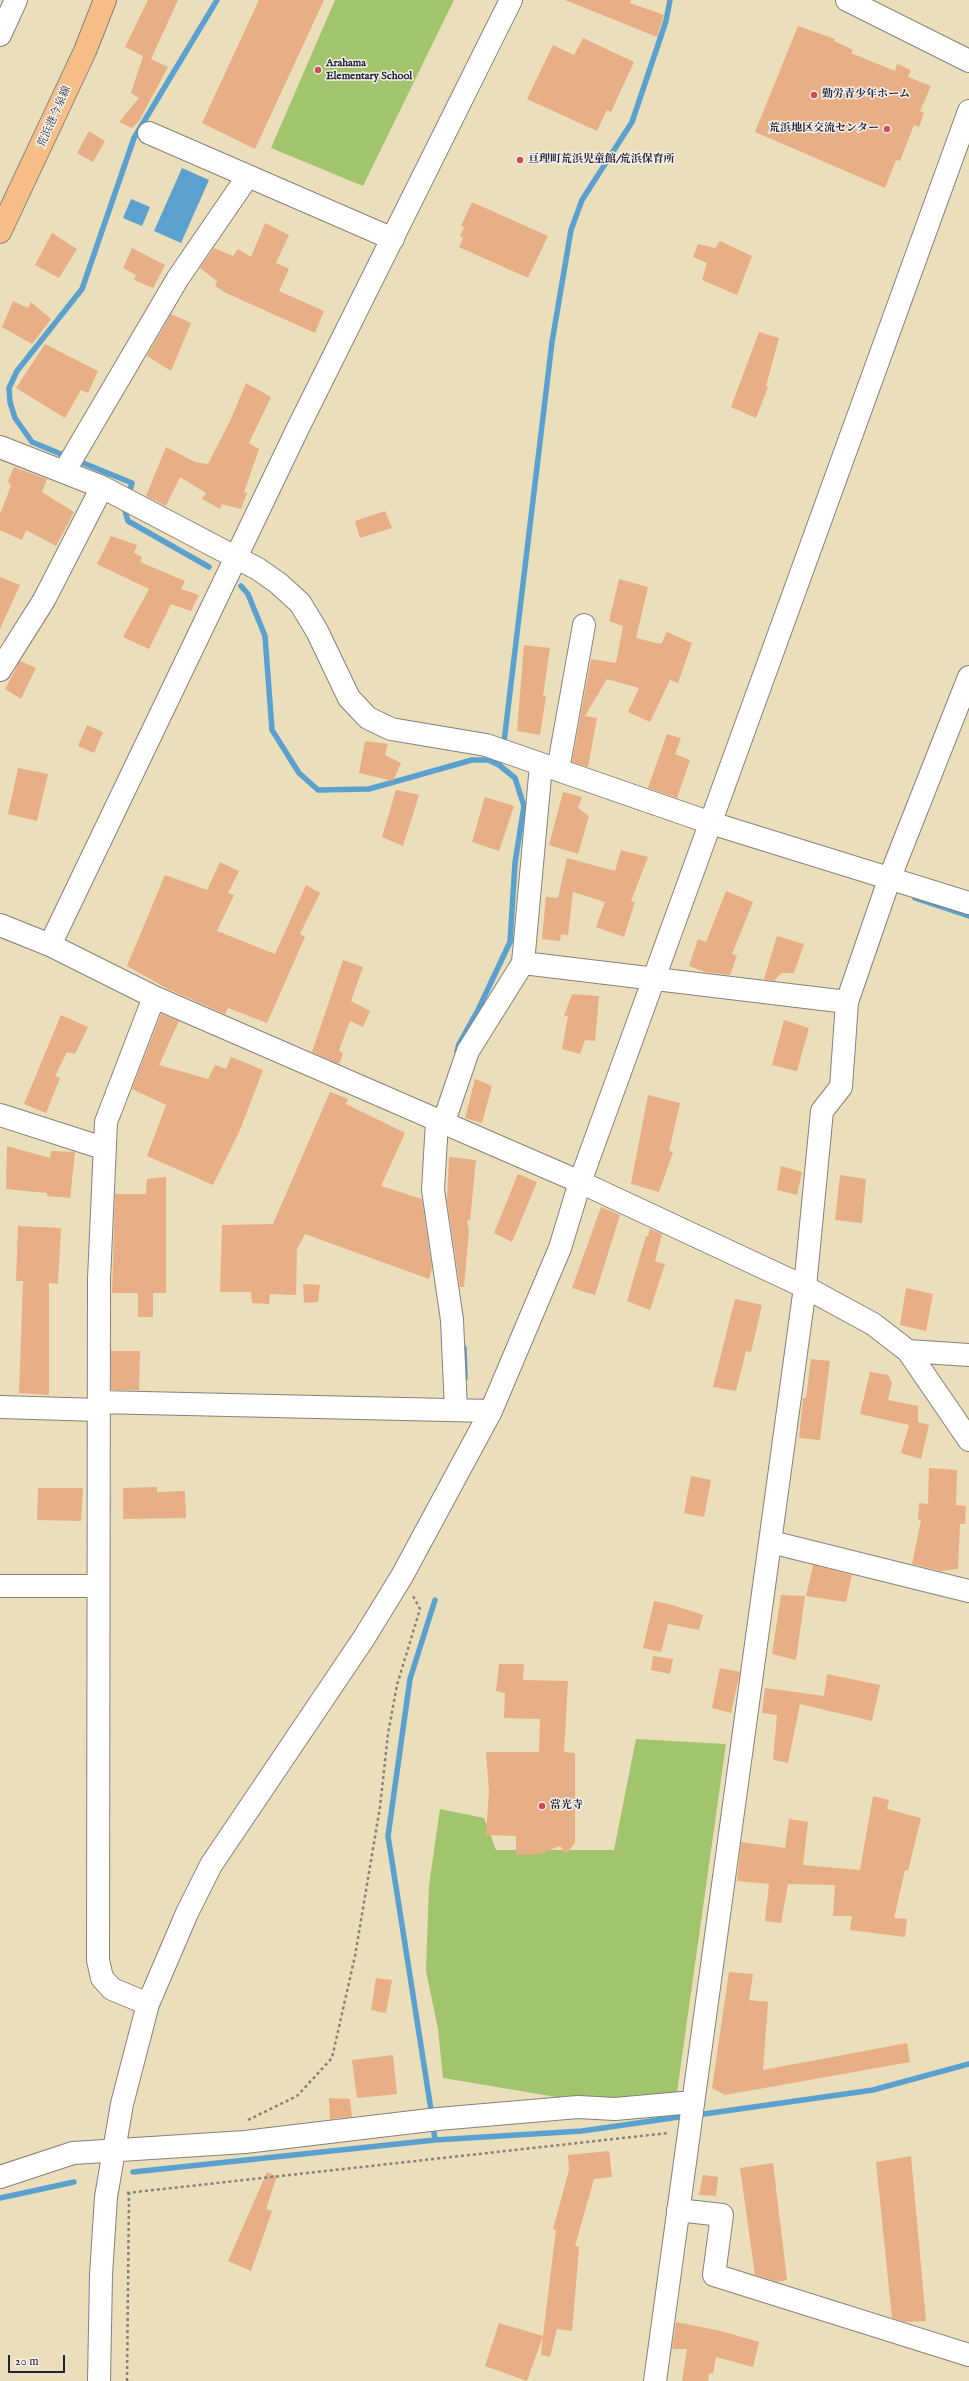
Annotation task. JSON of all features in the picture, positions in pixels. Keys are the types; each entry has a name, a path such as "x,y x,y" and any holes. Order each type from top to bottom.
{"main road":[{"name":"荒浜港今泉線","path":"0,232 67,92 105,0"}],"street":[{"path":"0,35 16,0"},
{"path":"50,945 96,845 298,428 511,0"},
{"path":"847,0 969,61"},
{"path":"99,2381 100,2275 106,2197 113,2149 129,2073 148,2004 187,1913 211,1865 364,1638 402,1576 491,1411 560,1248 580,1182 969,111"},
{"path":"149,133 393,239"},
{"path":"69,464 178,278 248,176"},
{"path":"0,447 69,464 102,487 236,558 278,583 300,603 317,631 349,698 368,718 391,729 486,745 711,823 890,877 969,904"},
{"path":"0,670 44,600 102,487"},
{"path":"457,1402 452,1320 432,1190 440,1123 468,1051 524,963 550,767 584,625"},
{"path":"655,2381 806,1287 822,1111 841,1087 847,1002 890,877 969,677"},
{"path":"0,925 50,945 154,997 440,1123 580,1182 806,1287 873,1324 908,1351 969,1440"},
{"path":"524,963 847,1002"},
{"path":"148,2004 112,1989 102,1978 98,1960 99,1406 103,1148 106,1122 154,997"},
{"path":"0,1115 103,1148"},
{"path":"908,1351 969,1356"},
{"path":"0,1407 457,1402 491,1411"},
{"path":"770,1542 969,1591"},
{"path":"0,1586 98,1586"},
{"path":"0,2177 73,2153 113,2149 245,2142 438,2119 578,2107 615,2109 691,2117"},
{"path":"678,2210 722,2215 714,2275 969,2355"}],"path":[{"path":"245,2142 246,2121 297,2096 332,2058 355,1956 380,1807 388,1734 397,1684 420,1609 402,1576"},
{"path":"106,2197 691,2117"},
{"path":"127,2381 130,2193"}],"green space":[{"path":"335,0 454,0 363,186 271,148"},
{"path":"636,1739 726,1744 677,2092 641,2099 574,2100 443,2078 438,2029 426,1971 429,1885 440,1809 484,1818 496,1850 614,1850"}],"water":[{"path":"182,168 209,180 181,243 154,231"},
{"path":"131,199 150,207 142,226 123,218"}],"building":[{"path":"148,0 178,0 151,59 168,67 139,121 132,128 119,122 139,98 131,93 143,56 125,47"},
{"path":"259,0 324,0 255,149 202,123"},
{"path":"565,0 631,0 630,3 664,15 657,37"},
{"path":"798,26 835,39 834,41 853,50 851,53 895,71 897,64 911,70 908,77 931,86 920,111 924,113 919,127 914,125 900,161 896,160 885,188 755,132"},
{"path":"583,38 634,62 611,112 607,110 597,131 527,99 553,45 574,55"},
{"path":"89,131 105,141 93,162 77,153"},
{"path":"472,202 548,236 528,278 459,247 463,238 460,236 464,227 461,226"},
{"path":"265,223 289,235 276,263 289,269 279,291 324,311 315,333 226,293 215,286 217,281 200,268 214,248 233,256 238,249 251,257"},
{"path":"52,233 77,249 59,278 35,265"},
{"path":"720,241 752,256 737,295 702,280 707,263 693,257 698,244 715,248"},
{"path":"132,248 165,265 153,288 134,280 136,275 123,268"},
{"path":"13,301 28,308 31,302 51,319 32,344 2,327"},
{"path":"171,314 191,323 171,371 147,356"},
{"path":"759,332 779,338 766,386 768,387 756,418 731,407"},
{"path":"45,344 98,371 88,393 81,390 65,418 16,388"},
{"path":"246,383 271,397 249,443 259,449 244,492 247,493 241,509 222,504 220,509 202,499 206,493 180,477 166,506 146,496 166,447 195,462 208,464 230,421"},
{"path":"14,467 47,479 42,492 74,512 56,546 26,530 22,540 0,530 0,514 11,486 8,481"},
{"path":"385,511 392,528 360,538 355,521"},
{"path":"111,536 137,545 134,553 142,557 140,562 185,581 181,589 199,595 191,611 171,604 149,649 123,637 149,589 97,564"},
{"path":"0,577 20,585 0,629"},
{"path":"619,579 648,587 636,638 661,644 667,632 692,643 678,683 670,680 650,722 628,712 639,688 607,679 585,716 597,718 588,767 572,762 591,659 616,663 623,626 609,621"},
{"path":"524,645 550,648 543,696 546,696 540,735 517,731"},
{"path":"20,661 36,668 21,699 5,689"},
{"path":"87,725 103,732 94,753 78,746"},
{"path":"667,734 681,738 675,754 690,760 677,798 648,788"},
{"path":"365,741 388,744 385,755 401,763 393,781 359,773"},
{"path":"18,768 48,774 37,821 8,814"},
{"path":"396,790 419,795 403,846 382,837"},
{"path":"563,792 582,797 578,808 589,816 578,854 549,845"},
{"path":"485,797 514,806 499,851 472,842"},
{"path":"621,850 648,857 631,901 635,902 624,937 596,927 605,902 573,892 568,935 561,934 560,941 542,939 546,897 558,898 567,858 615,871"},
{"path":"220,862 239,871 228,893 234,895 217,931 275,954 306,885 320,893 300,934 305,937 267,1023 228,1008 225,1014 168,989 127,966 165,875 207,890"},
{"path":"726,891 753,902 732,954 737,956 730,975 705,972 689,966 698,939 706,942"},
{"path":"777,936 804,944 794,973 781,973 774,981 764,979"},
{"path":"343,960 363,967 351,1001 370,1011 363,1027 350,1021 339,1050 343,1054 339,1064 312,1052"},
{"path":"572,994 599,996 595,1041 585,1040 580,1054 562,1049 568,1016 564,1016"},
{"path":"161,1014 179,1021 159,1065 208,1079 215,1065 226,1069 231,1057 263,1070 240,1130 213,1185 147,1156 166,1105 132,1089"},
{"path":"61,1015 88,1027 75,1054 67,1052 55,1076 60,1078 46,1113 24,1104"},
{"path":"784,1020 809,1028 797,1071 772,1065"},
{"path":"475,1079 492,1086 482,1123 465,1118"},
{"path":"330,1092 348,1099 346,1104 405,1133 381,1186 422,1199 432,1268 429,1279 305,1234 297,1249 296,1295 270,1294 269,1304 252,1303 251,1292 220,1292 222,1225 273,1224"},
{"path":"648,1095 680,1103 669,1151 673,1152 659,1192 631,1184"},
{"path":"7,1146 50,1158 51,1151 75,1152 70,1198 47,1196 47,1193 6,1189"},
{"path":"449,1157 476,1160 470,1221 467,1220 469,1231 464,1287 460,1287 447,1201"},
{"path":"781,1166 802,1172 797,1195 777,1190"},
{"path":"518,1174 537,1182 512,1242 494,1233"},
{"path":"840,1175 866,1179 862,1223 835,1220"},
{"path":"166,1177 166,1293 153,1293 153,1317 138,1317 138,1293 112,1293 115,1194 146,1194 147,1179"},
{"path":"601,1207 620,1215 595,1295 572,1288"},
{"path":"18,1226 61,1228 58,1284 49,1283 49,1395 19,1393 23,1281 16,1281"},
{"path":"650,1229 662,1234 655,1261 665,1264 650,1310 627,1301 646,1236 648,1236"},
{"path":"303,1284 320,1285 318,1302 304,1303"},
{"path":"906,1288 933,1294 926,1331 900,1325"},
{"path":"735,1299 762,1305 751,1352 746,1351 736,1391 713,1387"},
{"path":"111,1351 140,1351 139,1390 111,1390"},
{"path":"811,1359 830,1361 820,1440 799,1438 803,1398 806,1398"},
{"path":"870,1372 888,1375 892,1383 888,1400 918,1406 918,1422 929,1425 921,1459 901,1453 909,1425 860,1414"},
{"path":"929,1468 957,1470 956,1505 966,1506 965,1524 960,1524 958,1569 940,1571 912,1564 921,1520 918,1520 919,1503 928,1504"},
{"path":"691,1476 711,1480 704,1517 684,1513"},
{"path":"157,1487 157,1492 185,1491 186,1518 123,1519 123,1488"},
{"path":"38,1488 83,1488 81,1521 37,1520"},
{"path":"813,1565 852,1575 846,1602 806,1596"},
{"path":"781,1595 805,1596 796,1660 772,1654"},
{"path":"654,1601 703,1615 699,1630 668,1624 661,1652 643,1648"},
{"path":"653,1656 673,1659 670,1674 651,1670"},
{"path":"499,1664 524,1664 523,1680 568,1681 564,1752 575,1753 575,1843 566,1854 560,1846 539,1854 516,1855 516,1836 486,1835 489,1791 486,1752 539,1752 540,1719 504,1718 505,1693 496,1691"},
{"path":"720,1668 740,1672 731,1713 712,1708"},
{"path":"827,1674 880,1685 872,1721 800,1704 788,1763 773,1760 777,1715 762,1713 765,1688 824,1696"},
{"path":"873,1796 889,1800 887,1809 921,1818 908,1871 905,1870 894,1918 907,1919 905,1937 850,1930 852,1916 833,1916 835,1885 788,1884 781,1923 765,1921 769,1884 737,1881 741,1842 785,1848 789,1819 808,1822 803,1865 860,1870"},
{"path":"729,1972 753,1974 749,2000 768,2002 763,2070 907,2043 910,2062 725,2095 712,2088"},
{"path":"376,1978 392,1980 386,2013 371,2010"},
{"path":"393,2055 397,2094 357,2098 352,2060"},
{"path":"329,2098 350,2099 352,2117 330,2119"},
{"path":"609,2151 612,2177 594,2179 575,2246 579,2247 572,2331 557,2329 550,2357 541,2355 556,2230 553,2229 569,2170 568,2155"},
{"path":"911,2156 926,2321 906,2322 892,2318 876,2162"},
{"path":"773,2163 787,2280 777,2282 755,2275 740,2168"},
{"path":"267,2172 277,2176 266,2209 272,2211 251,2271 228,2261"},
{"path":"703,2175 718,2177 716,2196 699,2195"},
{"path":"676,2322 721,2331 759,2342 753,2367 716,2357 713,2374 709,2373 708,2381 682,2381 687,2349 672,2349"},
{"path":"499,2323 543,2336 527,2381 485,2366"}],"waterway":[{"path":"68,457 32,442 15,418 10,402 9,388 17,371 82,289 134,138 217,0"},
{"path":"504,742 552,342 571,230 582,200 632,122 666,21 670,0"},
{"path":"76,460 132,483 130,490"},
{"path":"125,511 128,521 209,567"},
{"path":"241,586 248,594 265,636 272,730 299,773 318,790 369,789 472,760 488,760 499,765"},
{"path":"457,1051 459,1044 478,1010 510,942 515,863 524,806 515,778 499,765 500,762"},
{"path":"915,898 969,916"},
{"path":"464,1348 465,1378"},
{"path":"432,2116 388,1836 410,1679 435,1600"},
{"path":"697,2115 873,2090 969,2064"},
{"path":"133,2172 435,2140 582,2131 686,2116"},
{"path":"433,2125 435,2140"},
{"path":"0,2198 74,2182"}],"place":[{"name":"Arahama Elementary School","path":"318,70"},
{"name":"勤労青少年ホーム","path":"814,95"},
{"name":"荒浜地区交流センター","path":"887,129"},
{"name":"亘理町荒浜児童館/荒浜保育所","path":"520,160"},
{"name":"當光寺","path":"542,1806"}]}
